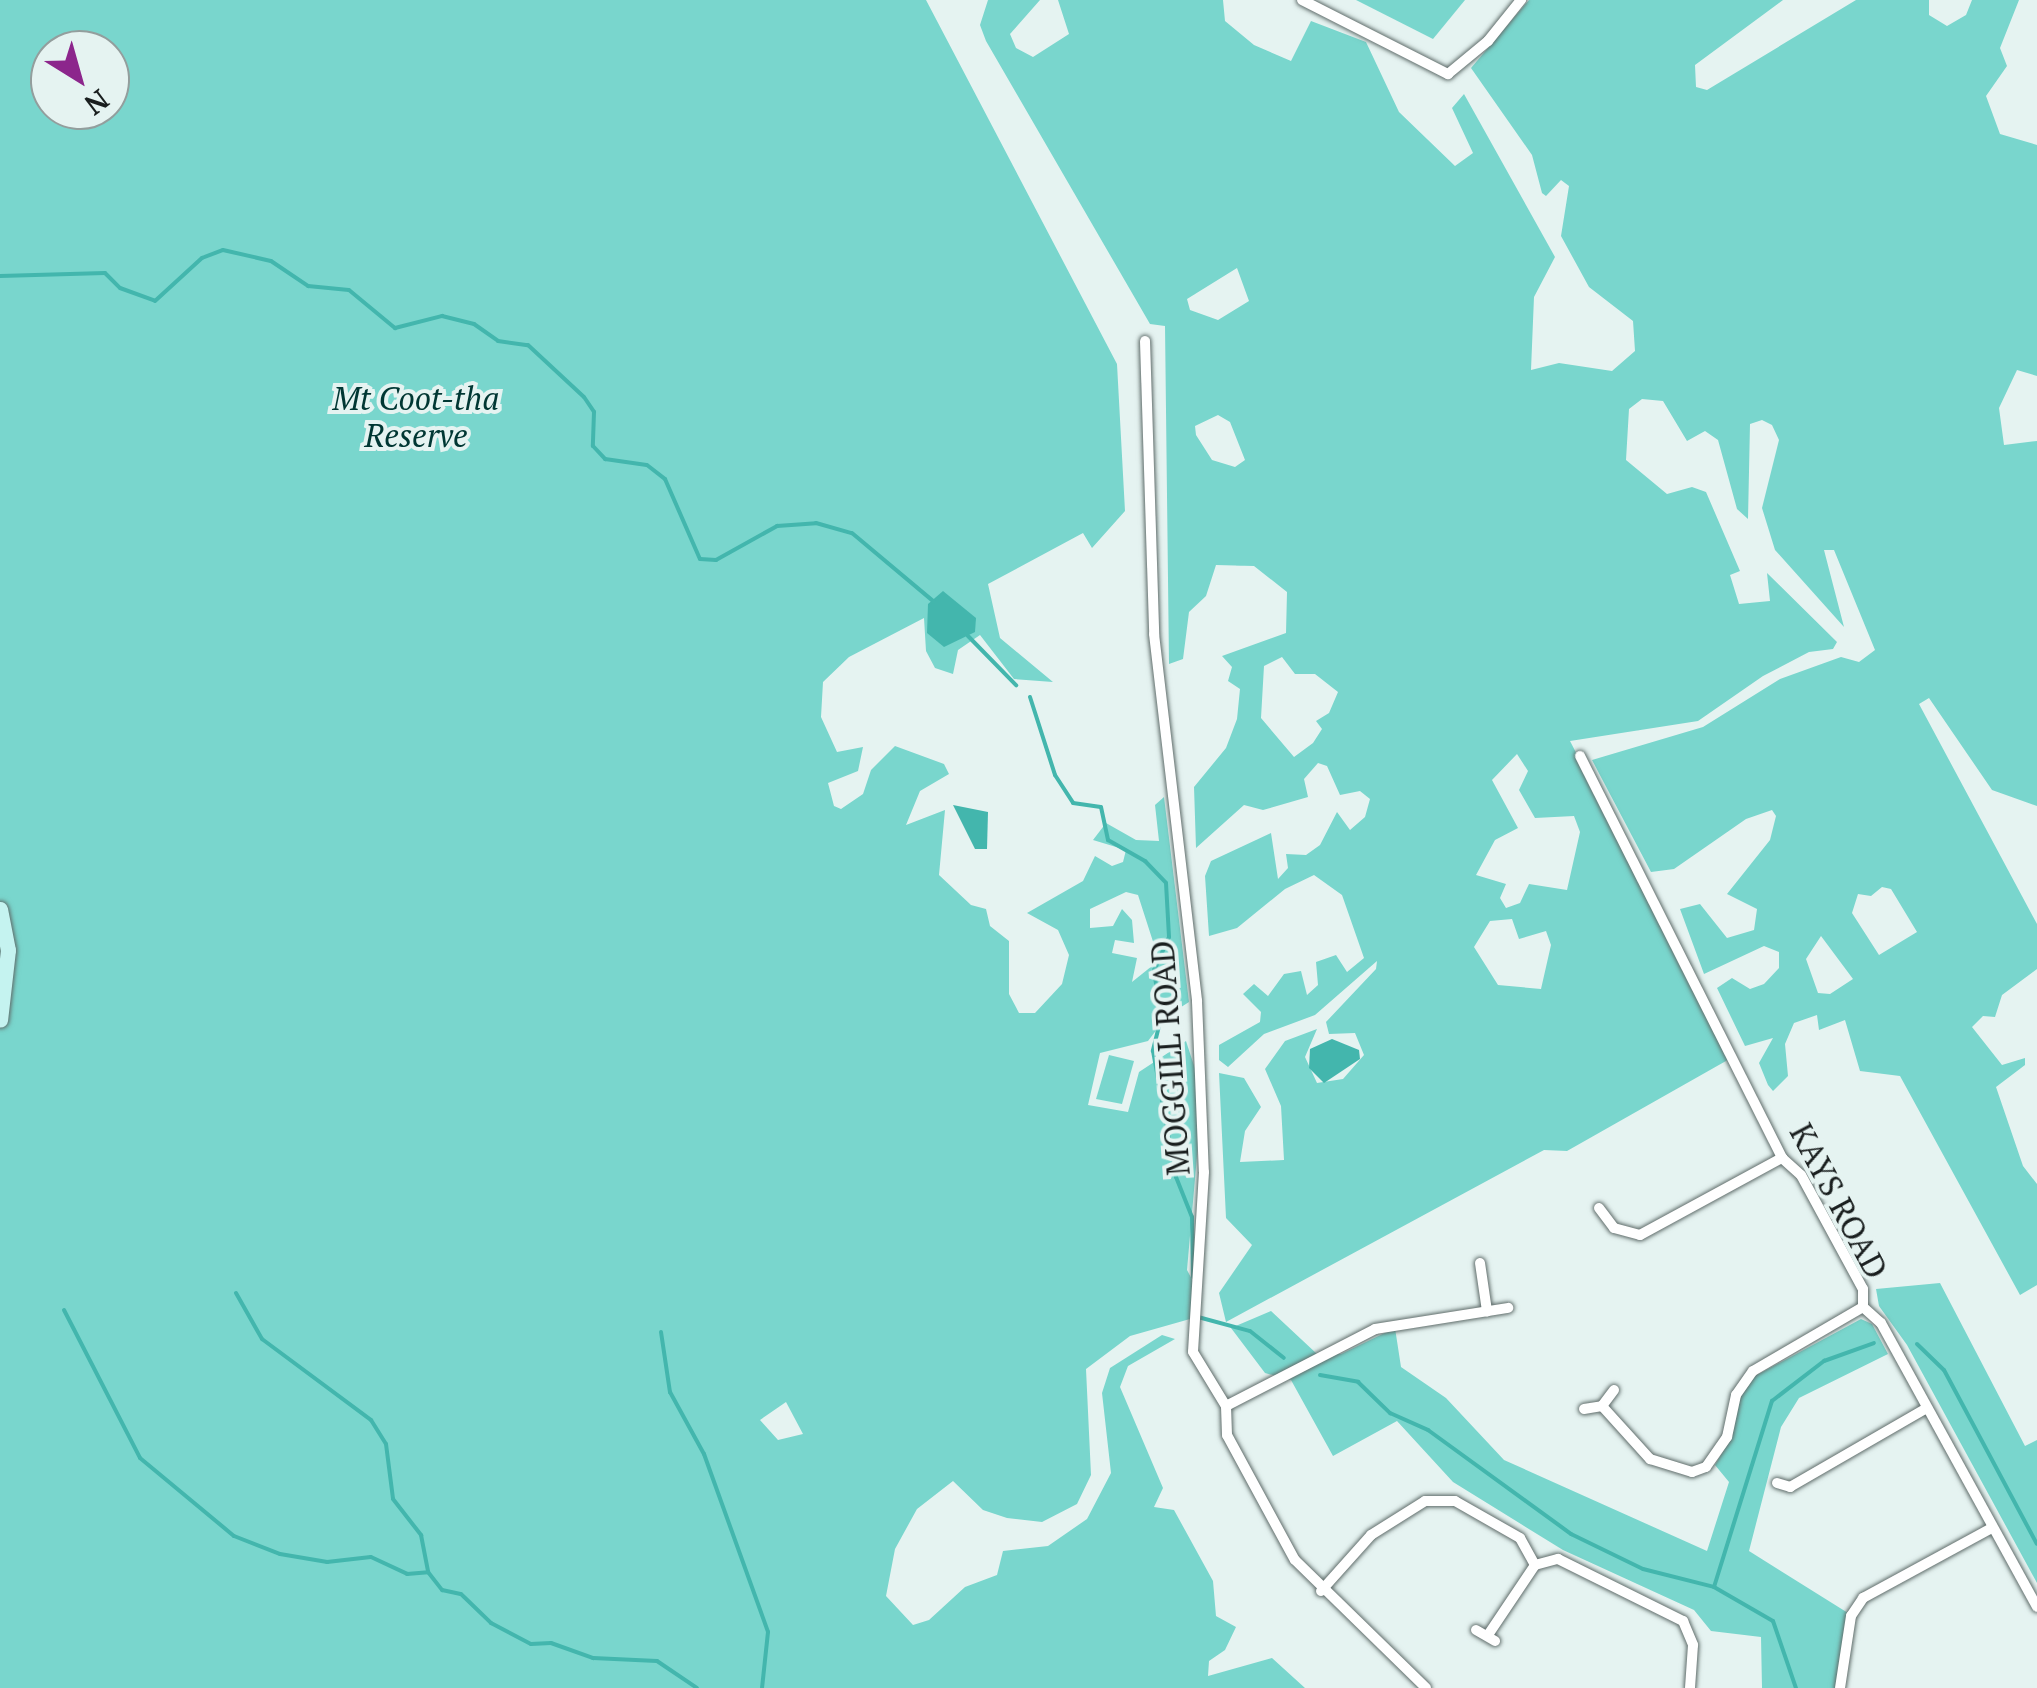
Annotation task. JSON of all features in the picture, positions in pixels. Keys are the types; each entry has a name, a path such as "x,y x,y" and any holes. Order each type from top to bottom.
{"main road":[{"path":"0,909 8,950 0,1020"}],"street":[{"path":"1302,0 1448,74 1488,41 1521,0"},
{"name":"MOGGILL ROAD","path":"1146,341 1154,634 1196,1001 1204,1172 1192,1352 1226,1406 1227,1435 1294,1560 1322,1592 1426,1688"},
{"name":"KAYS ROAD","path":"1580,756 1754,1090 1782,1158 1802,1175 1863,1290 1863,1307 1881,1323 2037,1607"},
{"path":"1599,1208 1614,1228 1640,1235 1782,1158"},
{"path":"1480,1263 1487,1311"},
{"path":"1602,1406 1650,1459 1692,1472 1706,1466 1728,1437 1736,1395 1753,1371 1863,1307"},
{"path":"1226,1406 1375,1328 1508,1308"},
{"path":"1584,1409 1602,1406 1614,1390"},
{"path":"1778,1483 1790,1487 1927,1408"},
{"path":"1322,1592 1371,1536 1438,1497 1520,1538 1535,1565"},
{"path":"1840,1688 1851,1616 1863,1598 1992,1528"},
{"path":"1486,1635 1535,1565 1558,1559 1683,1621 1694,1646 1690,1688"}],"green space":[{"name":"Mt Coot-tha Reserve","path":"0,0 926,0 1117,364 1125,511 1092,548 1083,533 988,584 1000,638 1053,682 1014,679 980,635 958,650 953,674 935,668 926,651 924,618 849,657 823,682 821,717 837,752 863,747 858,771 828,783 834,806 841,809 863,794 871,770 895,746 944,764 949,774 920,791 906,825 945,810 939,875 971,905 986,909 990,926 1009,941 1009,994 1019,1013 1035,1013 1062,984 1069,955 1058,930 1027,913 1083,881 1095,856 1112,866 1123,862 1126,850 1093,840 1106,823 1136,840 1159,841 1155,805 1164,797 1189,1002 1167,1016 1148,1041 1100,1053 1088,1105 1128,1112 1139,1072 1186,1041 1199,1081 1199,1133 1187,1270 1195,1285 1190,1319 1130,1336 1086,1369 1091,1475 1077,1504 1042,1522 1007,1518 983,1510 953,1481 917,1509 895,1549 886,1596 913,1625 929,1620 965,1587 997,1575 1003,1551 1048,1546 1087,1519 1111,1473 1102,1393 1110,1368 1162,1335 1175,1339 1128,1366 1120,1387 1163,1488 1154,1507 1174,1510 1213,1581 1216,1616 1236,1627 1225,1650 1209,1661 1208,1676 1272,1658 1305,1688 0,1688","holes":["1126,892 1138,895 1157,954 1157,962 1132,982 1137,958 1112,953 1115,940 1134,943 1132,920 1122,909 1113,926 1090,928 1090,909","786,1402 803,1434 778,1440 760,1420"]},
{"path":"988,0 1040,0 1010,34 1016,48 1033,57 1069,34 1058,0 1223,0 1225,21 1254,45 1291,61 1311,21 1366,42 1399,112 1455,166 1473,153 1452,108 1464,94 1555,257 1534,297 1531,370 1559,363 1612,371 1635,351 1633,321 1589,287 1561,236 1569,186 1561,180 1546,196 1542,193 1532,155 1471,68 1529,0 1783,0 1695,65 1696,87 1707,90 1856,0 1929,0 1929,15 1947,26 1966,15 1972,0 2019,0 2000,48 2007,66 1986,96 2000,134 2037,145 2037,376 2017,370 1999,408 2004,445 2037,441 2037,806 1992,790 1929,698 1919,704 2037,924 2037,969 2002,995 1995,1017 1983,1016 1972,1027 2002,1065 2025,1058 2025,1065 1996,1087 2023,1166 2037,1184 2037,1285 2020,1295 1900,1076 1860,1071 1845,1020 1819,1030 1817,1015 1794,1023 1785,1044 1788,1076 1773,1091 1768,1085 1759,1063 1773,1038 1745,1046 1717,988 1732,978 1750,989 1764,984 1779,968 1779,952 1764,946 1704,974 1680,909 1700,904 1727,938 1754,930 1757,909 1727,894 1770,840 1776,816 1772,810 1746,819 1674,869 1651,872 1592,760 1703,727 1780,679 1841,657 1859,662 1875,650 1834,550 1824,550 1844,627 1775,550 1762,508 1779,440 1772,425 1762,420 1750,424 1748,519 1737,509 1718,440 1705,431 1687,441 1663,401 1642,399 1629,409 1626,460 1667,494 1692,487 1706,492 1740,571 1730,575 1739,604 1770,601 1767,573 1837,642 1833,649 1809,652 1763,676 1698,721 1570,741 1733,1057 1567,1151 1544,1150 1226,1322 1219,1293 1252,1245 1226,1218 1219,1073 1244,1078 1261,1107 1245,1131 1240,1162 1284,1160 1281,1106 1265,1069 1285,1041 1317,1029 1305,1057 1317,1083 1343,1079 1364,1055 1355,1033 1329,1034 1326,1022 1376,969 1377,961 1315,1015 1264,1034 1228,1067 1219,1060 1219,1045 1260,1022 1261,1012 1243,994 1254,984 1268,996 1284,974 1301,971 1307,995 1318,985 1316,962 1336,955 1347,972 1364,958 1342,895 1314,875 1285,889 1237,928 1209,936 1205,876 1211,861 1271,833 1278,879 1288,868 1286,854 1306,855 1320,845 1337,812 1350,830 1365,817 1370,799 1360,791 1340,795 1327,766 1318,763 1304,779 1308,797 1263,810 1244,805 1196,848 1194,787 1226,748 1237,719 1240,689 1228,681 1232,667 1222,656 1286,633 1287,592 1254,566 1216,565 1206,596 1189,612 1183,659 1169,664 1165,326 1150,324 980,25","holes":["1237,268 1249,301 1218,320 1190,310 1187,299","1218,415 1230,422 1245,460 1235,467 1212,460 1196,435 1195,426","1282,657 1295,674 1315,674 1338,692 1329,713 1316,721 1322,729 1313,743 1294,757 1261,718 1264,666","1517,754 1528,771 1519,790 1535,818 1574,816 1580,832 1567,890 1529,884 1520,903 1506,908 1500,898 1506,884 1476,875 1495,840 1518,828 1492,780","1882,887 1891,889 1917,932 1879,955 1852,913 1858,894 1871,896","1512,919 1519,939 1546,931 1551,945 1541,989 1498,985 1474,947 1490,921","1821,936 1853,979 1830,994 1818,993 1806,959"]},
{"path":"1356,0 1465,0 1433,39"},
{"path":"1109,1055 1134,1061 1122,1104 1096,1099"},
{"path":"1940,1283 2025,1446 2037,1440 2037,1583 1907,1345 1879,1306 1876,1289"},
{"path":"1271,1311 1317,1354 1341,1354 1395,1328 1401,1367 1446,1398 1504,1460 1707,1551 1729,1482 1715,1465 1732,1436 1740,1397 1755,1376 1861,1319 1872,1324 1888,1354 1799,1398 1781,1427 1749,1551 1848,1613 1838,1688 1762,1688 1761,1637 1711,1631 1694,1610 1563,1550 1453,1482 1397,1421 1333,1456 1291,1380 1265,1373 1231,1328"}],"shaded area":[{"path":"943,591 976,618 975,632 944,647 927,633 928,604"},
{"path":"953,805 988,812 987,849 975,849"},
{"path":"1332,1039 1359,1050 1360,1059 1324,1083 1309,1068 1310,1049"}],"waterway":[{"path":"0,276 105,273 120,288 155,301 202,258 223,250 271,261 308,286 349,290 395,328 442,316 474,324 498,341 528,345 584,397 594,412 593,446 605,459 647,465 665,479 700,559 716,560 777,526 816,523 852,533 933,601"},
{"path":"968,636 1016,685"},
{"path":"1030,697 1055,775 1073,803 1101,807 1108,840 1145,861 1166,883 1169,937 1154,970 1161,1018 1153,1051 1176,1177 1192,1217 1193,1277"},
{"path":"236,1293 262,1339 371,1420 386,1444 393,1499 421,1535 428,1572 442,1590 461,1594 491,1623 531,1644 551,1643 593,1658 657,1661 697,1688"},
{"path":"64,1310 140,1458 234,1536 280,1554 327,1562 371,1557 407,1574 428,1572"},
{"path":"1198,1317 1250,1331 1284,1358"},
{"path":"661,1332 670,1392 704,1454 768,1632 762,1688"},
{"path":"1714,1587 1772,1401 1824,1361 1874,1343"},
{"path":"1917,1344 1944,1370 2037,1544"},
{"path":"1320,1375 1358,1382 1390,1413 1428,1430 1571,1534 1643,1569 1714,1587 1773,1621 1796,1688"}]}
